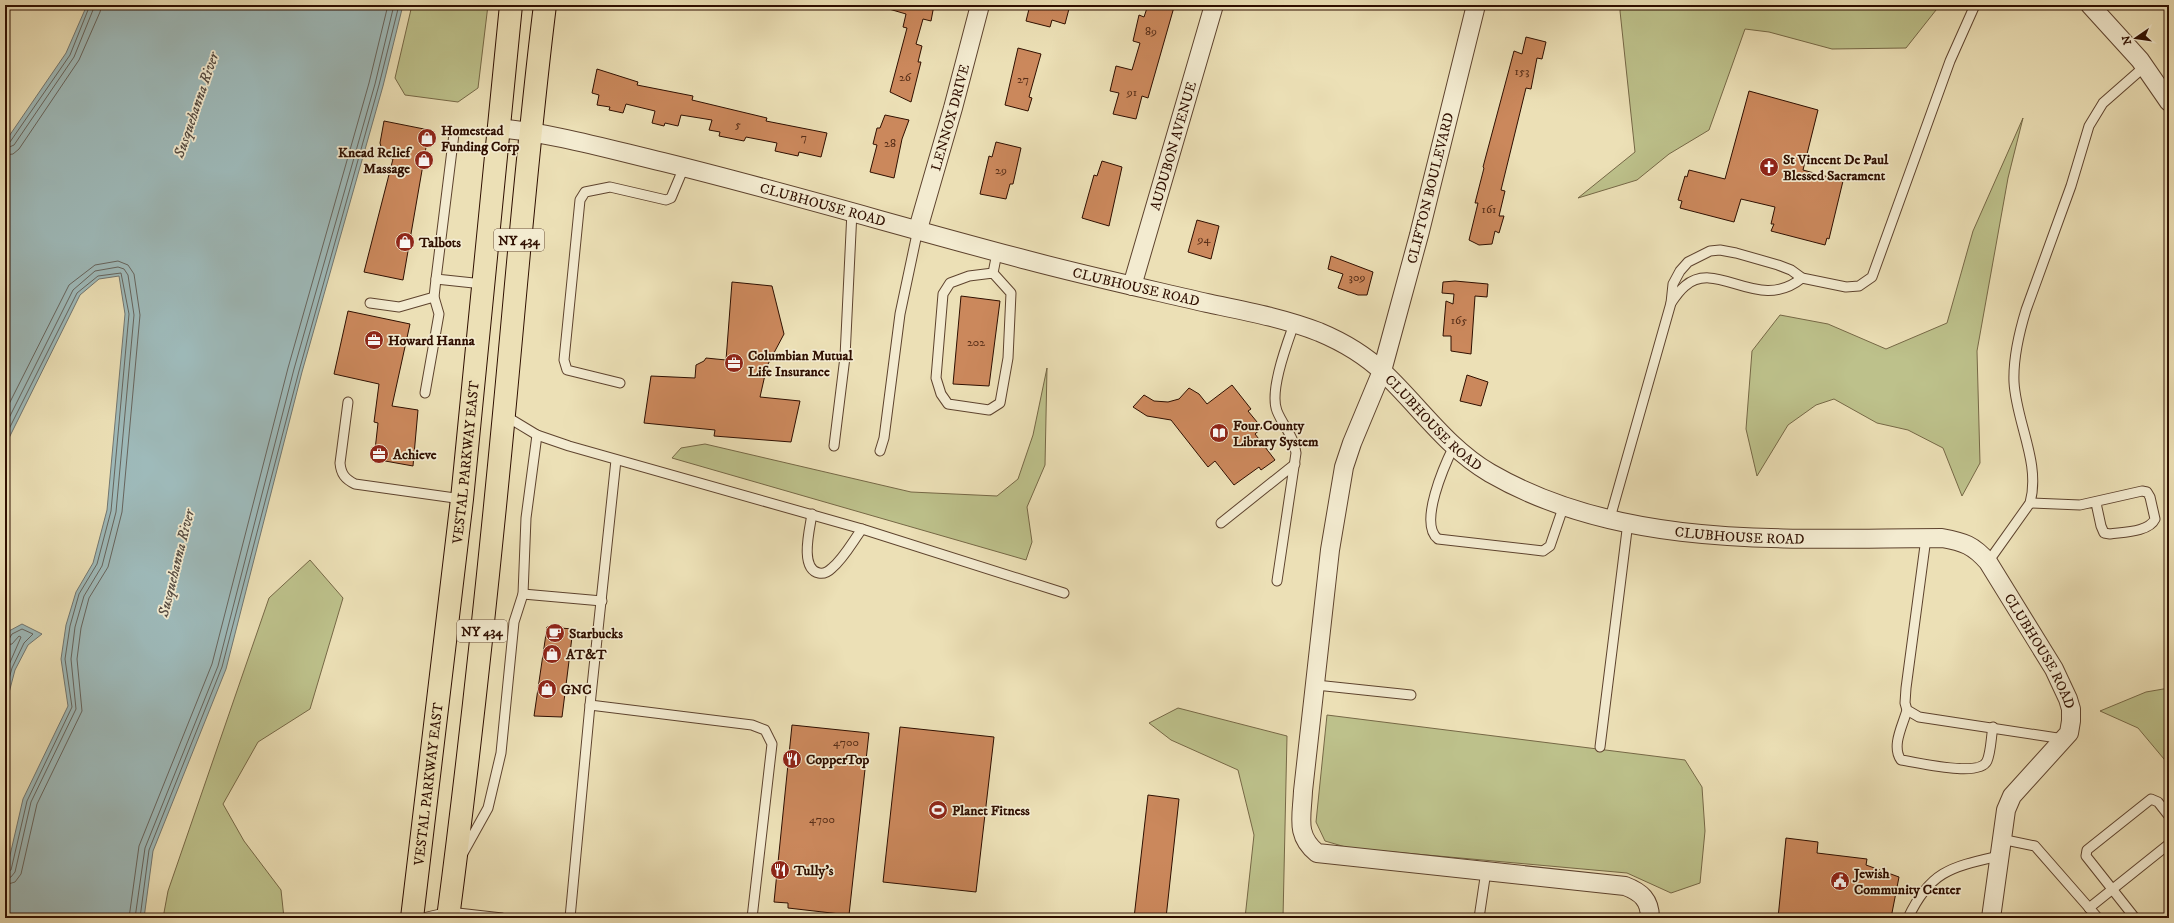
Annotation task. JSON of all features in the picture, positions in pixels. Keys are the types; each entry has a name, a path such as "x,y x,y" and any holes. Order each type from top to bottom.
{"main road":[{"name":"VESTAL PARKWAY EAST","path":"412,918 462,499 497,128 511,5"},
{"name":"NY 434","path":"448,915 480,645 504,415 530,131 545,5"}],"street":[{"name":"LENNOX DRIVE","path":"918,229 953,108 980,5"},
{"name":"AUDUBON AVENUE","path":"1132,286 1214,5"},
{"name":"CLIFTON BOULEVARD","path":"1476,5 1419,235 1382,371 1352,443 1344,467 1330,550 1303,791 1301,832 1308,845 1317,853 1625,886 1638,891 1648,900 1650,918"},
{"path":"2090,5 2144,67 2169,102"},
{"name":"CLUBHOUSE ROAD","path":"497,128 530,131 684,167 918,229 997,253 1294,324 1316,331 1352,348 1382,371 1454,446 1489,472 1540,497 1564,505 1648,528 1710,536 1926,538 1960,541 1975,548 1988,562 2054,669 2068,699 2072,721 2069,733 2012,796 2006,810 1992,918"}],"lane":[{"path":"1610,518 1670,303 1673,284 1680,271 1688,262 1699,255 1710,251 1720,250 1778,265 1791,270 1802,278 1846,287 1859,286 1872,277 1950,61 1975,5"},
{"path":"1988,562 2030,503 2033,477 2014,383 2020,331 2071,186 2089,126 2103,102 2144,67"},
{"path":"425,393 438,314 434,297 454,134"},
{"path":"620,383 567,370 564,360 580,200 585,192 610,187 666,200 671,198 674,193 684,167"},
{"path":"834,446 845,357 852,211"},
{"path":"880,452 900,314 918,229"},
{"path":"992,272 997,253"},
{"path":"992,272 1011,293 1008,358 1000,403 989,410 948,404 940,394 936,378 943,294 950,283 969,276 992,272"},
{"path":"1670,303 1685,286 1706,278 1722,280 1760,292 1780,290 1793,286 1802,278"},
{"path":"436,279 483,284"},
{"path":"370,302 399,307 434,297"},
{"path":"1277,581 1296,453 1295,442 1277,411 1274,400 1281,365 1294,324"},
{"path":"348,402 340,463 340,471 346,480 355,484 462,499"},
{"path":"504,415 537,435 616,460 862,528 1064,593"},
{"path":"453,871 488,808 503,748 514,622 522,594 526,518 537,435"},
{"path":"1454,446 1436,490 1431,527 1435,537 1438,539 1543,551 1550,546 1564,505"},
{"path":"570,918 590,705 616,460"},
{"path":"1221,523 1295,464"},
{"path":"2030,503 2080,506 2142,491 2147,492 2150,496 2156,520 2153,524 2147,527 2110,534 2104,533 2096,503"},
{"path":"812,514 807,556 810,567 817,573 826,573 835,566 862,528"},
{"path":"1600,747 1628,522"},
{"path":"1926,538 1906,688 1905,703 1907,710 1897,745 1897,754 1900,760 1968,770 1980,768 1987,761 1993,727"},
{"path":"522,594 602,602"},
{"path":"1316,685 1411,695"},
{"path":"590,705 752,725 765,730 772,744 752,918"},
{"path":"1907,710 1919,717 2064,738"},
{"path":"2136,918 2086,856 2088,850 2151,799 2158,802 2169,816"},
{"path":"2089,908 2169,844"},
{"path":"1908,918 1917,899 1936,877 2000,848 2035,846 2098,918"},
{"path":"1479,918 1486,871"},
{"path":"423,918 448,915 502,918"}],"green space":[{"path":"412,5 488,5 478,88 458,102 405,95 395,78"},
{"path":"1621,5 1940,5 1906,48 1832,49 1769,32 1745,29 1709,130 1669,154 1637,180 1578,198 1635,152 1620,11"},
{"path":"2023,118 2008,178 1977,351 1980,463 1962,496 1943,448 1908,430 1877,423 1834,399 1816,405 1788,425 1757,476 1746,429 1752,351 1780,315 1828,324 1886,349 1947,323 1973,231"},
{"path":"1047,368 1045,465 1027,507 1032,542 1026,560 672,458 681,448 705,444 911,492 997,496 1018,479 1033,435"},
{"path":"310,560 343,598 310,709 258,742 223,804 244,841 281,890 284,918 163,918 168,891 269,598"},
{"path":"2169,688 2169,765 2138,728 2100,711 2146,692"},
{"path":"1178,708 1287,736 1283,918 1245,918 1254,835 1238,770 1171,740 1149,723"},
{"path":"1327,715 1685,760 1702,787 1705,831 1700,883 1671,893 1627,873 1349,848 1325,841 1316,822"}],"water":[{"name":"Susquehanna River","path":"87,5 403,5 383,86 302,372 226,669 153,851 144,918 5,918 5,877 23,799 68,706 61,659 66,625 76,592 93,563 107,510 125,314 119,276 99,279 80,295 5,446 5,142 66,53"},
{"path":"22,624 42,634 28,645 15,670 5,708 5,640 9,631"}],"building":[{"path":"889,5 934,5 931,21 923,19 916,44 922,46 918,62 921,62 911,102 890,92 907,28 903,27 906,14 889,9"},
{"path":"1030,5 1070,5 1065,24 1052,20 1050,27 1026,21"},
{"path":"1148,5 1166,5 1174,7 1148,98 1142,96 1136,119 1113,114 1119,93 1110,91 1116,66 1132,70 1140,43 1133,41 1139,15 1144,17"},
{"path":"1526,37 1546,42 1542,59 1537,58 1531,89 1526,88 1501,190 1505,191 1499,216 1504,216 1499,233 1495,231 1492,244 1479,245 1469,240 1478,203 1475,203 1483,167 1514,51 1522,54"},
{"path":"1018,48 1041,54 1029,97 1032,98 1028,111 1005,105"},
{"path":"597,69 638,82 637,85 693,96 692,100 767,118 766,121 827,133 821,157 799,152 798,156 775,151 777,143 746,137 744,141 719,136 720,132 709,130 712,120 681,115 678,126 665,123 664,126 652,123 655,111 626,104 623,113 609,110 610,107 597,105 599,95 592,93"},
{"name":"St Vincent De Paul Blessed Sacrament","path":"1749,91 1818,110 1803,170 1843,181 1829,239 1827,238 1825,245 1771,231 1774,224 1771,224 1775,207 1741,199 1734,222 1680,208 1682,201 1678,200 1685,176 1687,177 1689,170 1725,179"},
{"path":"885,115 909,120 902,139 894,178 870,172 877,145 873,144 877,128 880,128"},
{"path":"384,121 429,130 403,280 364,272 393,159 384,157 380,143"},
{"path":"996,142 1021,148 1013,184 1010,184 1006,199 980,194 989,156 992,157"},
{"path":"1102,161 1122,167 1109,226 1082,218 1094,175 1097,176"},
{"path":"1197,220 1219,226 1211,259 1188,252"},
{"path":"1331,256 1373,272 1367,295 1358,295 1338,288 1343,274 1328,269"},
{"path":"1455,281 1488,284 1487,297 1475,296 1471,354 1451,351 1451,336 1443,336 1446,301 1453,304 1454,294 1442,293 1443,282"},
{"name":"Columbian Mutual Life Insurance","path":"732,282 772,286 784,334 767,366 760,397 800,401 791,442 714,436 715,430 644,423 651,376 695,378 696,365 704,361 706,358 726,360"},
{"path":"961,296 1000,301 989,386 953,384"},
{"name":"Howard Hanna","path":"348,311 410,324 392,406 418,410 413,466 374,459 378,423 374,422 379,384 334,374"},
{"path":"1467,375 1488,382 1481,406 1460,401"},
{"name":"Four County Library System","path":"1232,385 1251,409 1248,411 1262,428 1255,434 1275,460 1261,470 1259,467 1234,485 1215,461 1208,467 1171,420 1147,416 1133,407 1144,395 1154,401 1168,402 1179,399 1189,388 1199,394 1207,404"},
{"path":"547,627 573,629 562,717 534,716"},
{"path":"792,725 869,733 849,915 788,908 788,903 774,902"},
{"name":"Planet Fitness","path":"900,727 994,737 976,892 883,882"},
{"path":"1148,795 1179,799 1166,918 1134,918"},
{"name":"Jewish Community Center","path":"1786,838 1818,842 1817,853 1867,859 1866,865 1899,877 1891,918 1778,918"}],"place":[{"name":"Homestead Funding Corp","path":"427,138"},
{"name":"Knead Relief Massage","path":"424,160"},
{"name":"St Vincent De Paul Blessed Sacrament","path":"1769,167"},
{"name":"Talbots","path":"405,242"},
{"name":"Howard Hanna","path":"374,340"},
{"name":"Columbian Mutual Life Insurance","path":"734,363"},
{"name":"Four County Library System","path":"1219,433"},
{"name":"Achieve","path":"379,454"},
{"name":"Starbucks","path":"555,633"},
{"name":"AT&T","path":"552,654"},
{"name":"GNC","path":"547,689"},
{"name":"CopperTop","path":"792,759"},
{"name":"Planet Fitness","path":"938,810"},
{"name":"Tully's","path":"780,870"},
{"name":"Jewish Community Center","path":"1840,881"}]}
